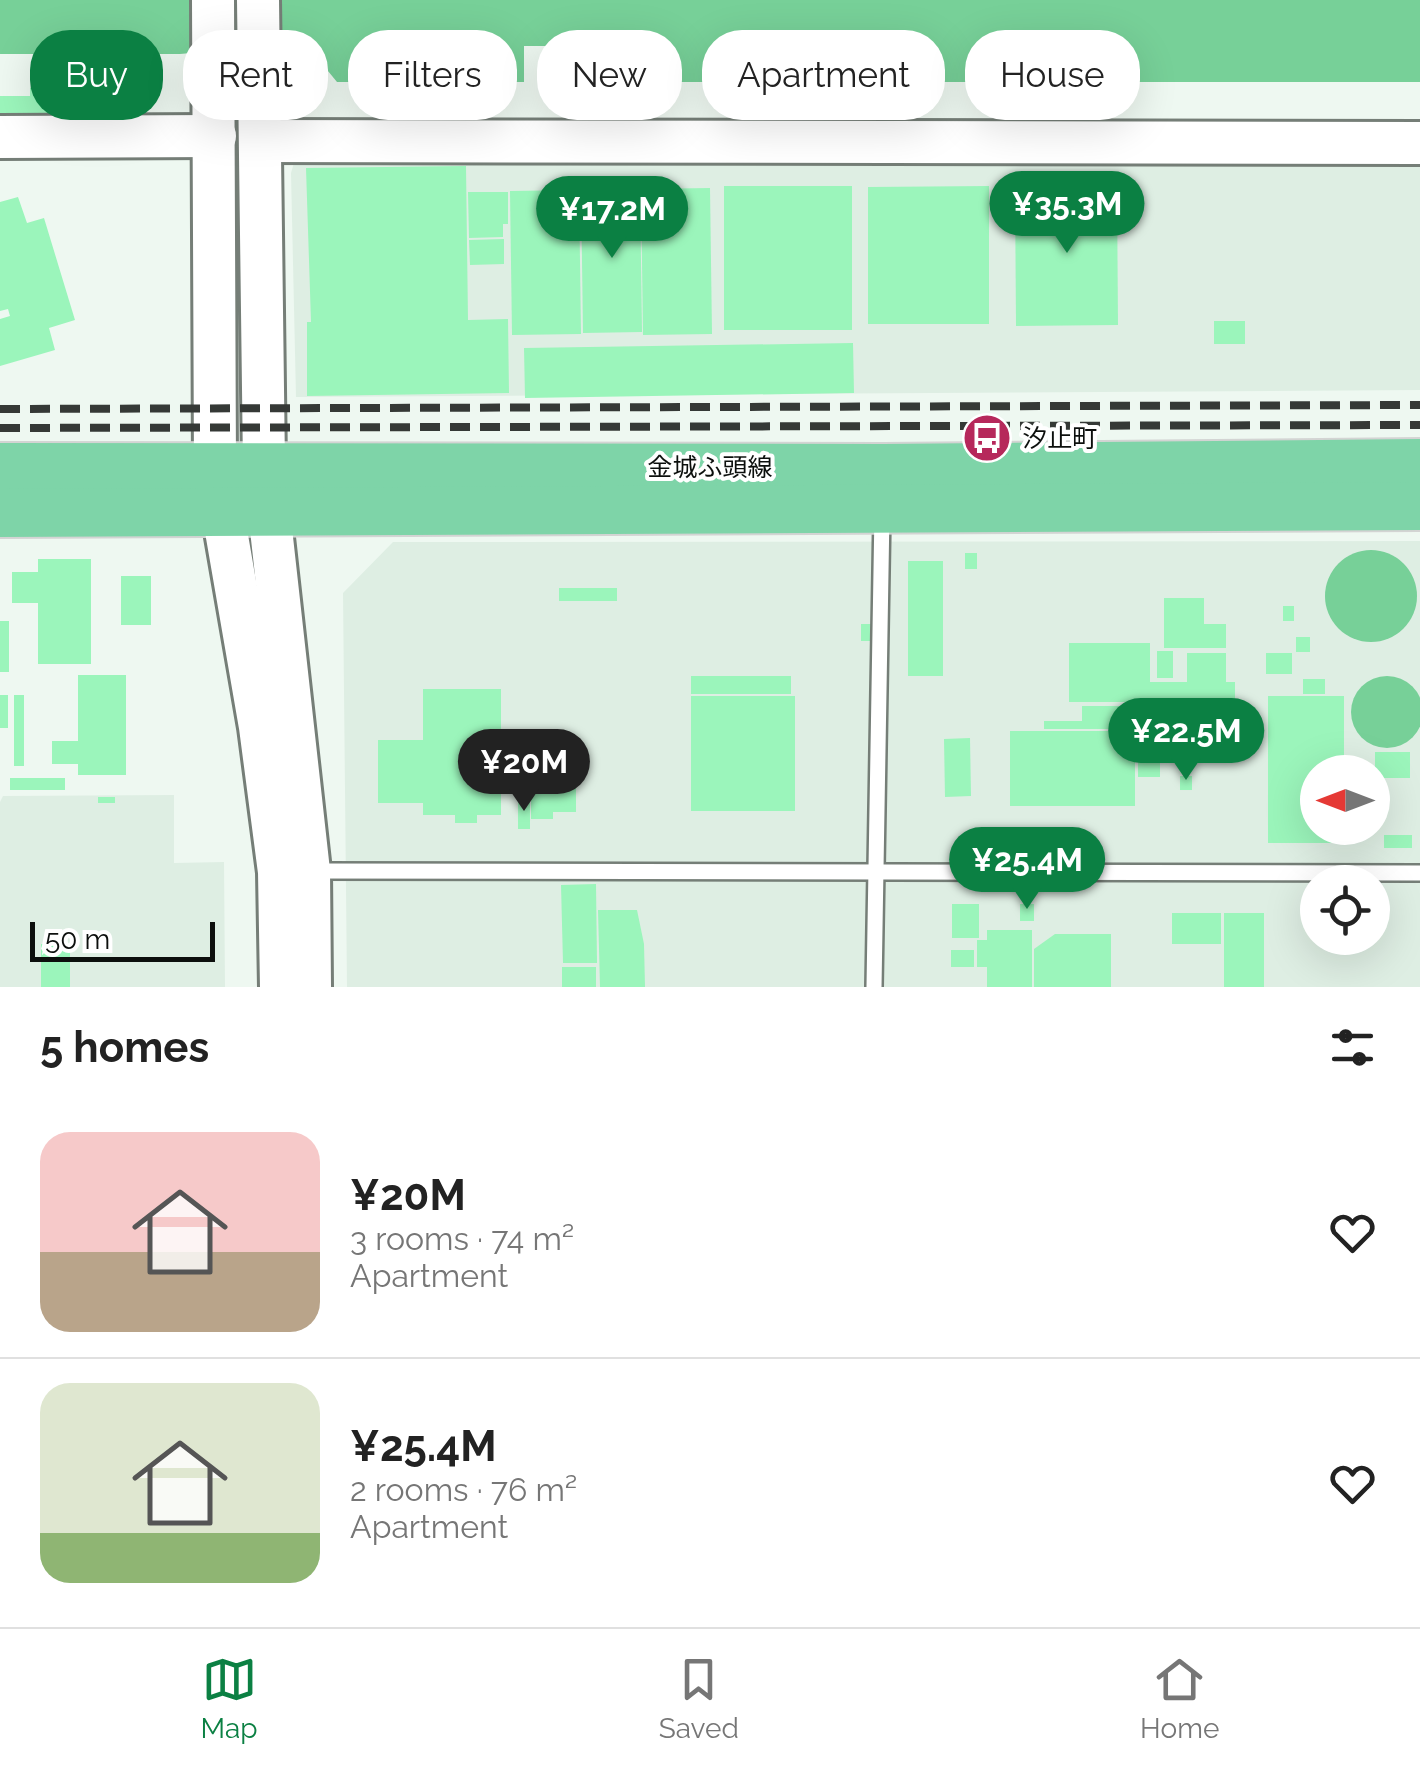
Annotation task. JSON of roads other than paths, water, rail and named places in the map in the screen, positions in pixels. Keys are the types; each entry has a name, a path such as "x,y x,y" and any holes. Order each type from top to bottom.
{"main road":[{"name":"金城ふ頭線","path":"883,488 1420,463"},
{"name":"金城ふ頭線","path":"0,467 218,489 883,488 1420,506"},
{"name":"金城ふ頭線","path":"0,513 218,489"}],"street":[{"path":"213,0 218,489 260,727 294,871 280,987"},
{"path":"258,0 267,489 294,871 310,987"},
{"path":"0,137 214,123"},
{"path":"259,126 1420,143"}],"lane":[{"path":"874,987 883,488"},
{"path":"294,871 1420,874"}],"railway":[{"path":"0,409 1420,405"},
{"path":"0,428 1420,425"}],"place":[{"name":"汐止町","path":"987,438"}]}
